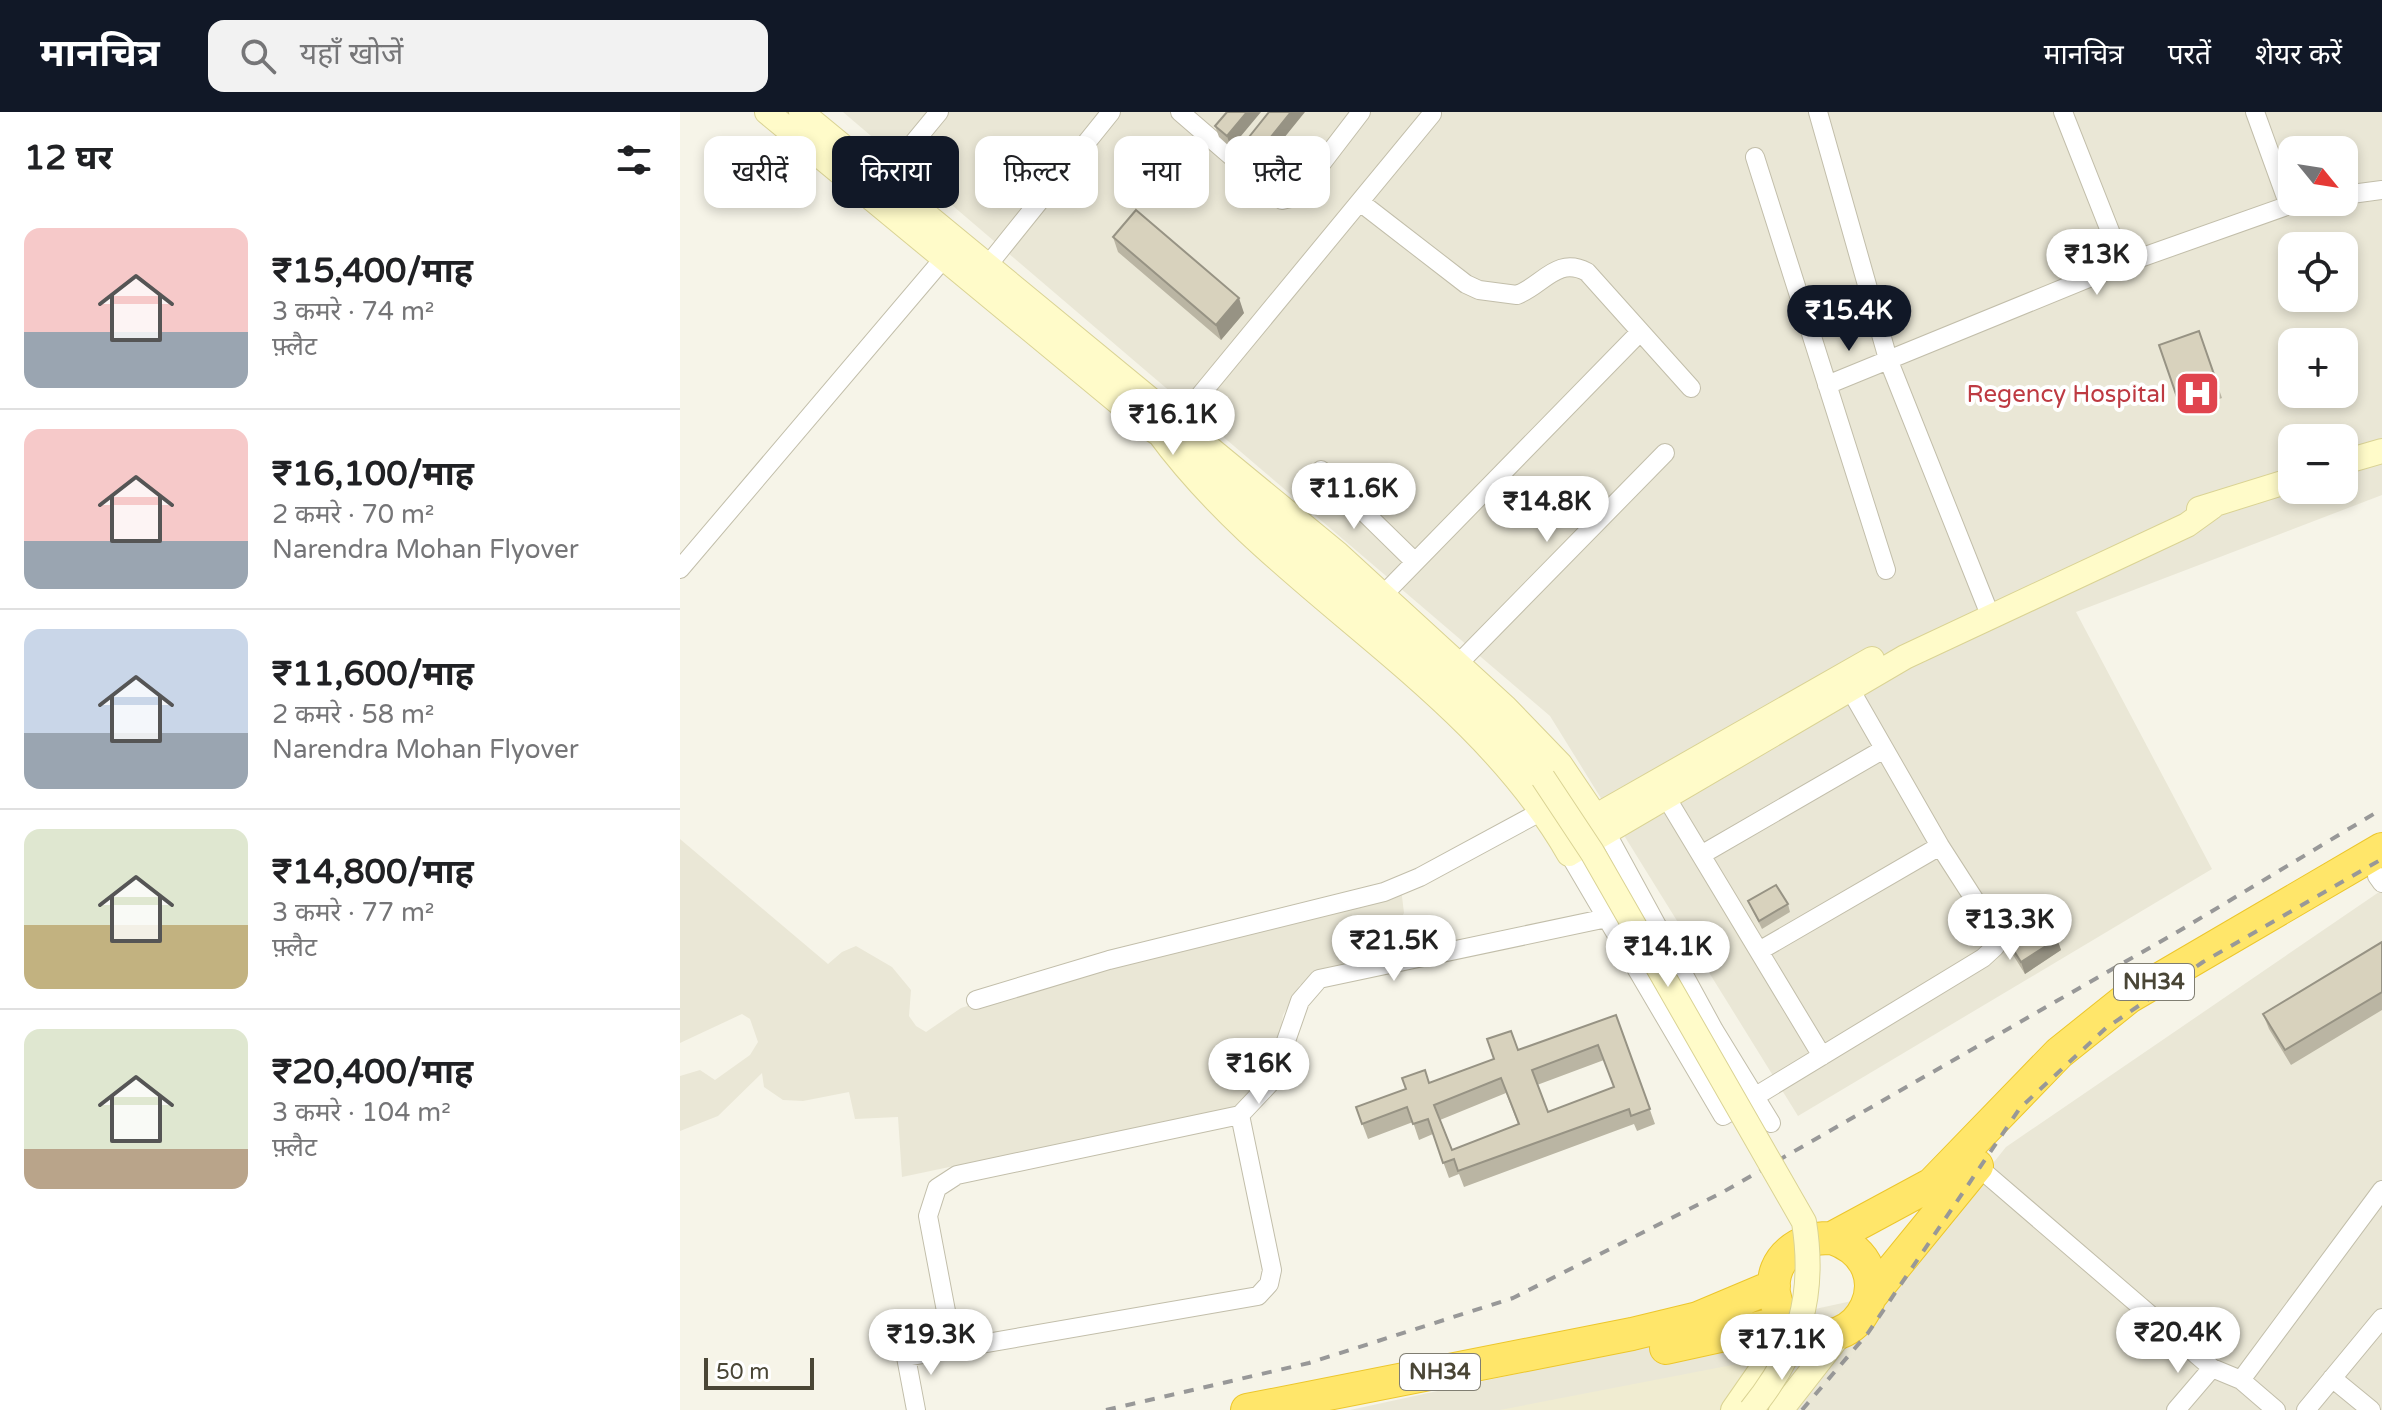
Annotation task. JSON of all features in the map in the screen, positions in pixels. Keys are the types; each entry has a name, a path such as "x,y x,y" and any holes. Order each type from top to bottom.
{"highway":[{"name":"NH34","path":"1340,1410 1617,1359 1790,1323 1816,1335 1842,1332 1865,1312 1870,1297 1977,1166 2041,1097 2092,1052 2145,1013 2381,870"},
{"name":"NH34","path":"1247,1410 1632,1334 1698,1318 1774,1286 1782,1259 1792,1248 1818,1237 1832,1238 1932,1184 2059,1053 2129,997 2381,870"},
{"path":"1832,1238 1847,1243 1867,1266 1870,1297"},
{"path":"1774,1286 1780,1311 1790,1323"}],"street":[{"path":"767,112 800,118 832,140"},
{"path":"919,136 939,112"},
{"path":"980,274 1111,112"},
{"path":"1180,112 1212,130 1276,196 1288,200 1302,189 1361,112"},
{"path":"1818,112 1888,359 1988,608"},
{"path":"2063,112 2123,264"},
{"path":"2255,112 2278,167"},
{"path":"1168,427 1432,114"},
{"path":"800,118 832,156"},
{"path":"1755,157 1886,570"},
{"path":"2358,193 2382,190"},
{"path":"1360,202 1479,290 1517,295 1559,267 1574,265 1587,272 1691,388"},
{"path":"880,208 944,258 980,274"},
{"path":"915,208 980,274 1168,427 1506,735 1543,778 1592,852 1804,1222 1810,1261 1807,1303 1791,1351 1751,1410"},
{"path":"1827,385 2123,264 2278,208"},
{"path":"680,569 944,258"},
{"path":"1383,595 1640,332"},
{"path":"1168,427 1242,471 1458,664 1560,764 1601,824 1771,1123"},
{"path":"1168,427 1201,489 1432,692 1502,760 1565,846 1723,1116 1983,958 1995,947 1994,930 1940,846 1850,689"},
{"path":"2358,458 2382,451"},
{"path":"1458,664 1665,453"},
{"path":"1321,470 1415,562"},
{"path":"1565,846 1840,675 1988,608 2184,512 2212,507 2278,485"},
{"path":"1601,824 1666,797 1988,608"},
{"path":"1701,855 1884,749"},
{"path":"1666,797 1822,1056"},
{"path":"976,1000 1109,960 1384,892 1420,877 1542,811"},
{"path":"1759,951 1940,846"},
{"path":"953,1348 928,1216 937,1188 957,1175 1240,1115 1272,1081 1300,1001 1319,979 1607,918"},
{"path":"916,1410 906,1357 1258,1296 1269,1284 1272,1270 1240,1115"},
{"path":"1977,1166 2212,1368 2241,1380 2276,1410"},
{"path":"2241,1380 2382,1190"},
{"path":"2306,1410 2382,1318"},
{"path":"1733,1410 1790,1323"},
{"path":"1781,1410 1842,1332"},
{"path":"2176,1410 2212,1368"},
{"path":"2332,1378 2371,1410"}],"shaded area":[{"path":"843,112 2382,112 2382,495 2076,612 2212,869 1798,1116 1550,716 955,208 959,208 959,136 871,136"},
{"path":"680,839 828,964 842,952 856,946 892,967 911,990 909,1016 916,1026 926,1032 961,1008 1105,964 1401,888 1404,913 1397,925 1386,932 1352,946 1353,966 1300,985 1283,1015 1276,1061 1244,1105 902,1177 898,1117 855,1119 849,1092 803,1101 783,1100 764,1087 762,1073 718,1116 680,1131 680,1076 700,1070 715,1080 750,1055 758,1042 750,1019 742,1014 680,1043"},
{"path":"2382,890 2382,1410 1350,1410 1889,1293 2006,1147"},
{"path":"1758,1360 1719,1410 1500,1410"}],"building":[{"path":"1227,112 1247,112 1227,136 1215,126"},
{"path":"1269,112 1291,112 1272,136 1250,136"},
{"path":"1136,210 1239,298 1216,325 1113,237"},
{"path":"2199,331 2218,386 2178,400 2159,345"},
{"path":"1776,885 1788,904 1759,921 1748,901"},
{"path":"2040,912 2057,939 2021,962 2004,935"},
{"path":"2382,942 2382,992 2285,1050 2263,1014"},
{"path":"1616,1015 1650,1109 1631,1116 1629,1109 1458,1171 1454,1159 1443,1163 1428,1119 1413,1124 1407,1107 1362,1124 1356,1107 1406,1089 1402,1078 1425,1070 1429,1083 1494,1059 1487,1039 1511,1031 1518,1050","holes":["1598,1045 1614,1087 1548,1112 1532,1070","1501,1078 1519,1124 1452,1150 1434,1105"]}],"railway":[{"path":"1106,1410 1309,1363 1513,1298 1723,1192 2179,931 2382,809"},
{"path":"1802,1410 1868,1333 2020,1108 2106,1028 2203,962 2382,859"}],"place":[{"name":"Regency Hospital","path":"2197,394"}]}
